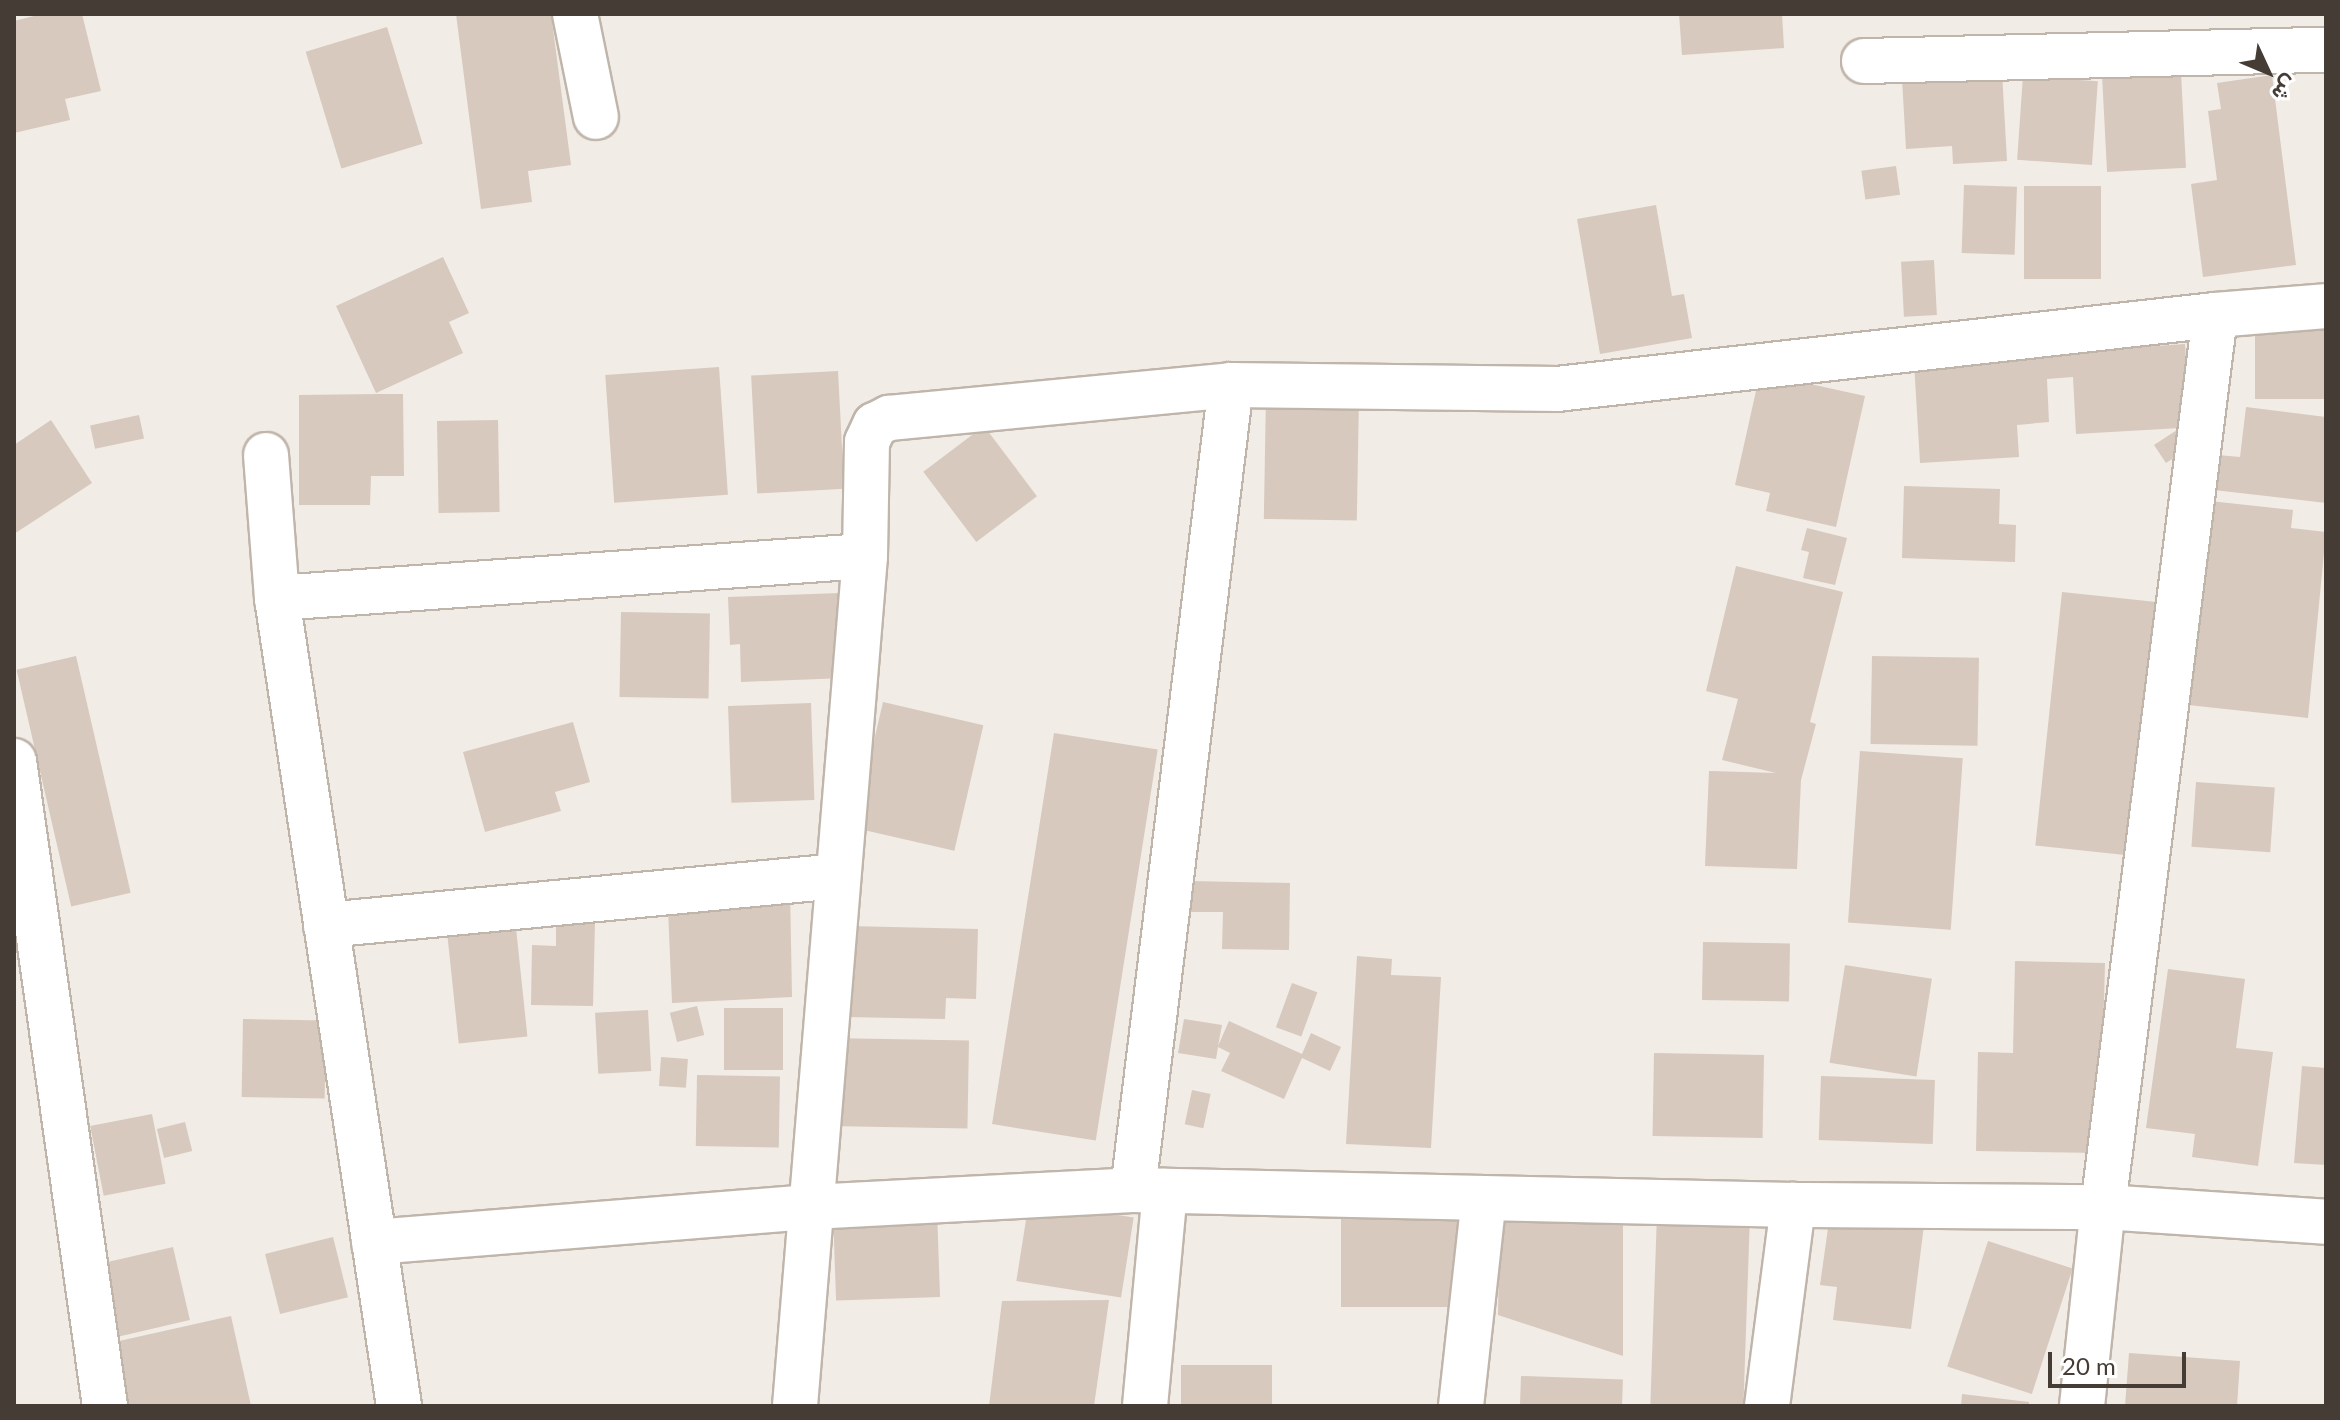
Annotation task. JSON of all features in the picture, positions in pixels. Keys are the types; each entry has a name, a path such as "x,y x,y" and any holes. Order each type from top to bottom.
{"street":[{"path":"575,14 596,117"},
{"path":"1864,61 2326,50"},
{"path":"795,1406 865,556 867,442 875,425 889,418 1231,385 1557,389 2215,315 2326,306"},
{"path":"2082,1406 2103,1207 2215,315"},
{"path":"1145,1406 1149,1190 1231,385"},
{"path":"266,455 277,598 399,1406"},
{"path":"277,598 865,556"},
{"path":"14,761 105,1406"},
{"path":"326,925 838,876"},
{"path":"374,1242 811,1207 1149,1190 1793,1205 2103,1207 2326,1222"},
{"path":"1461,1406 1484,1198"},
{"path":"1767,1406 1793,1205"}],"building":[{"path":"42,14 82,14 101,91 65,99 70,120 14,133 14,21"},
{"path":"456,14 551,14 571,165 528,171 532,202 481,209"},
{"path":"1679,14 1782,14 1784,48 1682,55"},
{"path":"387,27 423,144 341,169 306,52"},
{"path":"2002,72 2007,161 1953,164 1952,146 1906,149 1902,79"},
{"path":"2181,73 2186,168 2107,172 2102,77"},
{"path":"2272,75 2296,265 2203,277 2191,184 2217,180 2208,111 2221,109 2217,83"},
{"path":"2023,76 2098,81 2092,165 2017,160"},
{"path":"1896,166 1900,195 1865,200 1861,171"},
{"path":"1964,185 2017,187 2015,255 1962,253"},
{"path":"2024,186 2101,186 2101,279 2024,279"},
{"path":"1656,205 1672,296 1684,294 1692,338 1600,354 1577,219"},
{"path":"443,257 469,313 449,322 463,353 376,393 336,306"},
{"path":"1934,260 1937,315 1904,317 1901,262"},
{"path":"2255,322 2326,322 2326,399 2255,399"},
{"path":"2185,344 2192,446 2166,463 2154,445 2180,428 2076,434 2073,377 2047,379 2049,422 2017,425 2019,457 1920,463 1914,362"},
{"path":"719,367 728,495 614,503 605,375"},
{"path":"838,371 844,489 757,493 751,376"},
{"path":"1760,373 1865,396 1836,527 1766,511 1770,493 1735,485"},
{"path":"403,394 404,476 371,476 370,505 299,505 299,395"},
{"path":"1266,394 1359,396 1357,521 1264,519"},
{"path":"2246,407 2326,417 2326,503 2214,490 2218,455 2240,457"},
{"path":"139,415 144,438 95,449 90,425"},
{"path":"51,420 92,483 14,534 14,445"},
{"path":"498,420 500,512 439,513 437,421"},
{"path":"984,426 1037,496 976,542 923,472"},
{"path":"1904,486 2000,489 1999,524 2016,525 2015,562 1902,558"},
{"path":"2210,501 2293,510 2291,528 2326,532 2308,718 2188,705"},
{"path":"1807,528 1847,538 1835,585 1803,578 1809,552 1801,550"},
{"path":"1736,566 1843,592 1810,722 1816,724 1801,780 1797,869 1705,866 1709,771 1776,773 1722,760 1738,699 1706,691"},
{"path":"2062,592 2163,603 2137,856 2035,846"},
{"path":"841,593 844,678 741,682 740,644 730,645 728,597"},
{"path":"621,612 710,614 709,699 620,697"},
{"path":"76,656 131,893 71,906 17,670"},
{"path":"1872,656 1979,658 1977,746 1870,744"},
{"path":"883,702 983,725 954,851 854,828"},
{"path":"811,703 814,800 731,803 728,706"},
{"path":"573,722 590,782 555,792 561,811 485,832 463,752"},
{"path":"1054,733 1158,749 1096,1141 992,1124"},
{"path":"1860,751 1963,758 1951,930 1848,923"},
{"path":"2196,782 2275,788 2270,852 2191,847"},
{"path":"1190,881 1290,883 1289,950 1222,949 1223,912 1190,912"},
{"path":"790,888 792,997 672,1003 668,909"},
{"path":"556,921 595,922 593,1006 531,1005 532,945 556,946"},
{"path":"848,926 978,929 976,999 946,998 945,1019 846,1017"},
{"path":"516,928 527,1036 459,1044 447,935"},
{"path":"1703,942 1790,944 1789,1002 1702,1000"},
{"path":"1357,956 1392,959 1391,975 1441,977 1431,1148 1346,1144"},
{"path":"2015,961 2105,963 2100,1153 1976,1151 1978,1052 2013,1053"},
{"path":"1845,965 1932,979 1916,1077 1830,1063"},
{"path":"2168,969 2245,979 2236,1048 2273,1052 2258,1166 2192,1157 2195,1134 2146,1128"},
{"path":"1292,983 1317,992 1301,1036 1276,1027"},
{"path":"697,1006 704,1035 677,1042 670,1013"},
{"path":"724,1008 783,1008 783,1070 724,1070"},
{"path":"648,1010 651,1071 598,1074 595,1013"},
{"path":"243,1019 326,1020 325,1098 242,1097"},
{"path":"1184,1019 1222,1025 1218,1046 1229,1021 1302,1054 1311,1033 1341,1047 1330,1071 1302,1058 1284,1099 1221,1071 1230,1053 1218,1047 1216,1059 1178,1053"},
{"path":"830,1038 969,1040 967,1128 828,1126"},
{"path":"1654,1053 1764,1055 1763,1138 1653,1136"},
{"path":"661,1057 688,1059 686,1088 659,1086"},
{"path":"2302,1066 2326,1068 2326,1165 2294,1163"},
{"path":"697,1075 780,1076 779,1147 696,1146"},
{"path":"1821,1076 1935,1080 1933,1144 1819,1140"},
{"path":"1192,1090 1211,1094 1203,1128 1185,1124"},
{"path":"152,1114 166,1184 104,1196 90,1126"},
{"path":"185,1122 192,1151 164,1158 157,1129"},
{"path":"1029,1201 1134,1218 1121,1298 1016,1281"},
{"path":"1341,1203 1459,1203 1459,1307 1341,1307"},
{"path":"937,1210 940,1297 836,1301 833,1214"},
{"path":"1500,1213 1623,1215 1623,1356 1498,1315"},
{"path":"1657,1214 1750,1217 1743,1406 1650,1406"},
{"path":"1830,1214 1924,1225 1911,1329 1833,1320 1837,1287 1820,1285"},
{"path":"333,1237 348,1297 280,1314 265,1254"},
{"path":"1988,1241 2073,1269 2032,1394 1947,1367"},
{"path":"173,1247 190,1320 116,1337 99,1264"},
{"path":"1109,1300 1094,1406 989,1406 1002,1301"},
{"path":"231,1316 251,1406 124,1406 110,1343"},
{"path":"2129,1353 2240,1361 2237,1406 2125,1406"},
{"path":"1181,1365 1272,1365 1272,1406 1181,1406"},
{"path":"1521,1376 1623,1380 1622,1406 1520,1406"},
{"path":"1962,1394 2029,1402 2029,1406 1961,1406"}]}
